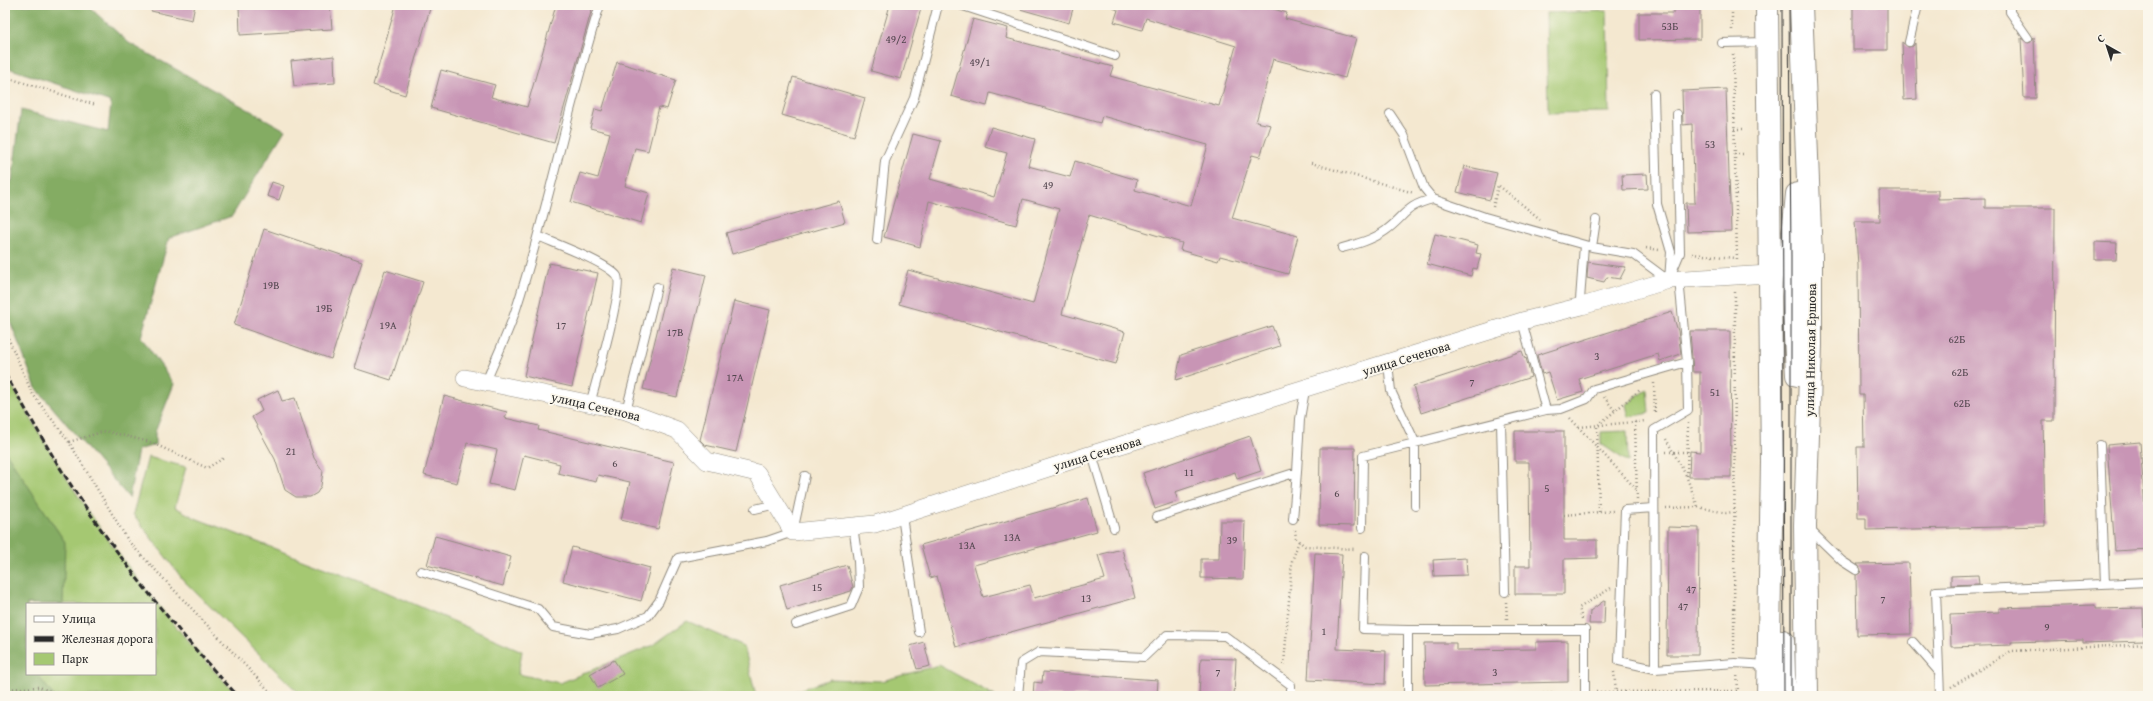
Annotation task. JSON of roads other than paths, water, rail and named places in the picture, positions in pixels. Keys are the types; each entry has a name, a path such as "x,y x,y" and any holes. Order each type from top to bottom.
{"main road":[{"path":"1767,5 1772,462 1782,556 1784,676 1787,696"},
{"path":"1768,696 1772,462 1783,258 1767,45 1770,5"},
{"path":"1801,5 1805,119 1791,257 1806,525 1807,696"},
{"path":"1787,696 1806,525"}],"street":[{"name":"улица Сеченова","path":"465,378 626,411 677,430 708,461 757,473 793,532 875,524 1092,454 1305,390 1522,321 1674,280 1769,274"}],"lane":[{"path":"486,382 517,308 538,236 584,54 600,5"},
{"path":"877,240 885,161 914,98 938,5"},
{"path":"960,5 1115,56"},
{"path":"1909,42 1918,5"},
{"path":"2010,5 2010,12 2028,38"},
{"path":"1722,43 1732,42 1767,45"},
{"path":"1654,94 1657,204 1671,252 1687,362 1688,410 1674,418 1657,423 1654,430 1655,669"},
{"path":"1390,114 1404,135 1424,188 1433,199"},
{"path":"1674,280 1680,253 1677,114"},
{"path":"1342,248 1362,243 1386,230 1402,214 1418,202 1433,199 1485,217 1588,246 1633,254 1674,280"},
{"path":"1582,306 1580,300 1588,246 1596,220"},
{"path":"538,236 606,267 617,277 619,284 613,313 590,404"},
{"path":"626,411 657,288"},
{"path":"1522,321 1546,410"},
{"path":"1362,528 1363,456 1546,410 1561,409 1587,399 1594,389 1687,362"},
{"path":"1388,363 1392,391 1415,442 1415,506"},
{"path":"1293,519 1300,419 1305,390"},
{"path":"1501,422 1506,592"},
{"path":"2100,445 2105,584"},
{"path":"1092,454 1114,528"},
{"path":"1157,517 1297,472"},
{"path":"421,571 538,609 553,627 590,634 618,629 648,616 659,601 678,558 767,541 793,532 805,476"},
{"path":"755,509 776,504"},
{"path":"1654,508 1625,510 1619,661 1655,669 1735,663 1768,666"},
{"path":"902,516 920,632"},
{"path":"1806,525 1842,561 1856,570"},
{"path":"796,624 851,606 860,587 853,526"},
{"path":"1365,556 1363,629 1585,630 1585,694"},
{"path":"1940,696 1936,591 2148,582"},
{"path":"1408,630 1408,696"},
{"path":"1018,696 1021,663 1039,652 1144,657 1167,634 1225,636 1291,685 1291,696"},
{"path":"1913,642 1939,672"}],"tram line":[{"path":"1782,5 1784,696"},
{"path":"1789,5 1791,257 1791,696"}],"railway":[{"path":"5,374 47,447 101,530 167,616 238,696"}]}
